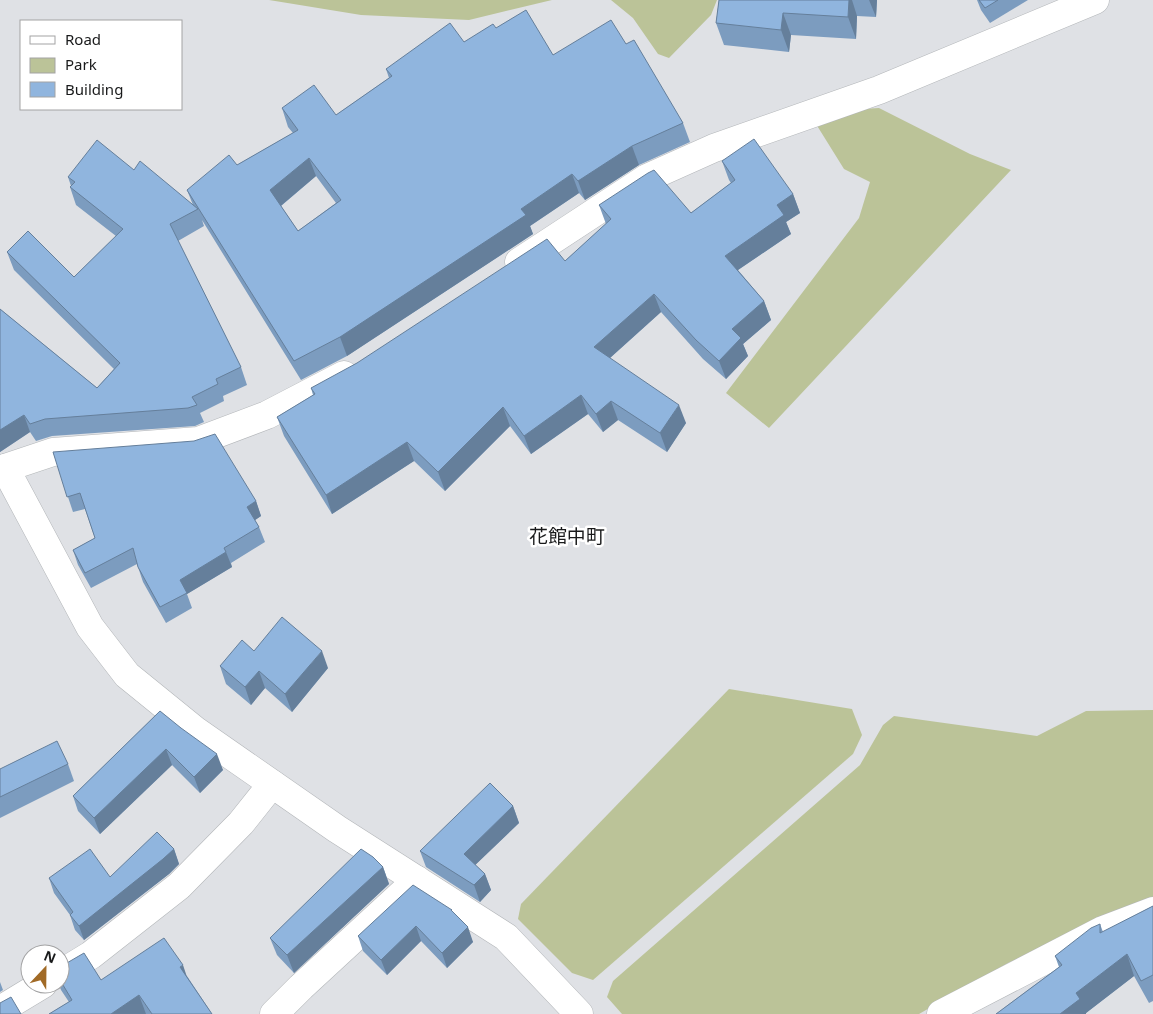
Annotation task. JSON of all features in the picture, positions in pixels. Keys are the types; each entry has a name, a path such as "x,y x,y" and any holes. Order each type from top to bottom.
{"street":[{"path":"497,276 647,178 714,148 879,90 1095,0"},
{"path":"363,364 267,415 198,441 54,452 2,470 90,627 127,675 196,731 337,829 506,937 579,1014"},
{"path":"70,968 91,955 179,886 241,823 272,784"},
{"path":"274,1014 417,880"},
{"path":"941,1014 1103,930 1153,912"},
{"path":"0,1010 26,994"}],"green space":[{"path":"269,0 552,0 469,20 361,15"},
{"path":"611,0 717,0 711,15 669,58 658,54 633,18"},
{"path":"879,108 970,154 1011,170 769,428 726,393 859,218 870,182 844,169 816,124 848,110"},
{"path":"729,689 852,709 862,735 853,754 593,980 572,973 518,919 521,904"},
{"path":"1153,710 1153,901 1071,934 1008,963 919,1014 622,1014 607,997 613,981 860,765 883,725 894,716 1037,736 1086,711"}],"building":[{"path":"719,0 849,0 848,17 783,13 781,30 716,23"},
{"path":"979,0 998,0 985,8"},
{"path":"526,10 553,55 611,20 626,44 634,40 683,123 632,146 578,181 572,174 521,209 526,215 340,337 294,361 187,190 229,155 237,165 298,130 282,108 314,85 336,115 392,76 386,69 450,23 464,42 493,24 496,28","holes":["309,158 341,200 298,231 270,190"]},
{"path":"754,139 793,194 777,205 784,215 725,256 764,301 732,329 741,338 719,361 696,340 654,294 594,347 679,405 660,433 611,401 596,414 581,395 524,436 503,407 438,472 407,442 326,495 277,417 315,394 311,388 357,363 547,239 565,261 611,219 599,205 654,170 691,213 735,180 722,161"},
{"path":"97,140 134,170 140,161 198,209 170,224 241,367 216,379 218,384 192,397 197,405 188,408 45,419 30,424 24,415 0,430 0,309 97,388 120,363 7,252 28,231 74,277 123,229 70,187 75,182 68,177"},
{"path":"215,434 256,501 247,507 259,527 224,548 226,552 180,580 187,593 160,607 138,567 133,548 85,573 73,550 95,538 80,493 67,497 53,452 194,441"},
{"path":"282,617 322,651 285,694 259,671 245,687 220,666 242,640 254,651"},
{"path":"160,711 217,754 194,777 166,749 94,818 73,796"},
{"path":"57,741 68,764 0,797 0,769"},
{"path":"490,783 513,806 464,854 485,874 474,885 420,851"},
{"path":"157,832 174,849 79,926 70,915 73,912 49,878 90,849 110,877"},
{"path":"361,849 383,867 287,955 270,938"},
{"path":"413,885 452,910 468,927 442,953 416,926 381,960 358,936"},
{"path":"1153,906 1153,975 1141,981 1127,954 1076,993 1080,999 1060,1014 996,1014 1062,965 1055,956 1091,928 1100,924 1100,933"},
{"path":"164,938 183,965 180,967 212,1014 152,1014 139,995 111,1014 49,1014 72,1000 68,994 70,994 70,961 84,953 101,980"},
{"path":"11,997 21,1014 0,1014 0,1003"}],"district":[{"name":"花館中町","path":"567,536"}]}
